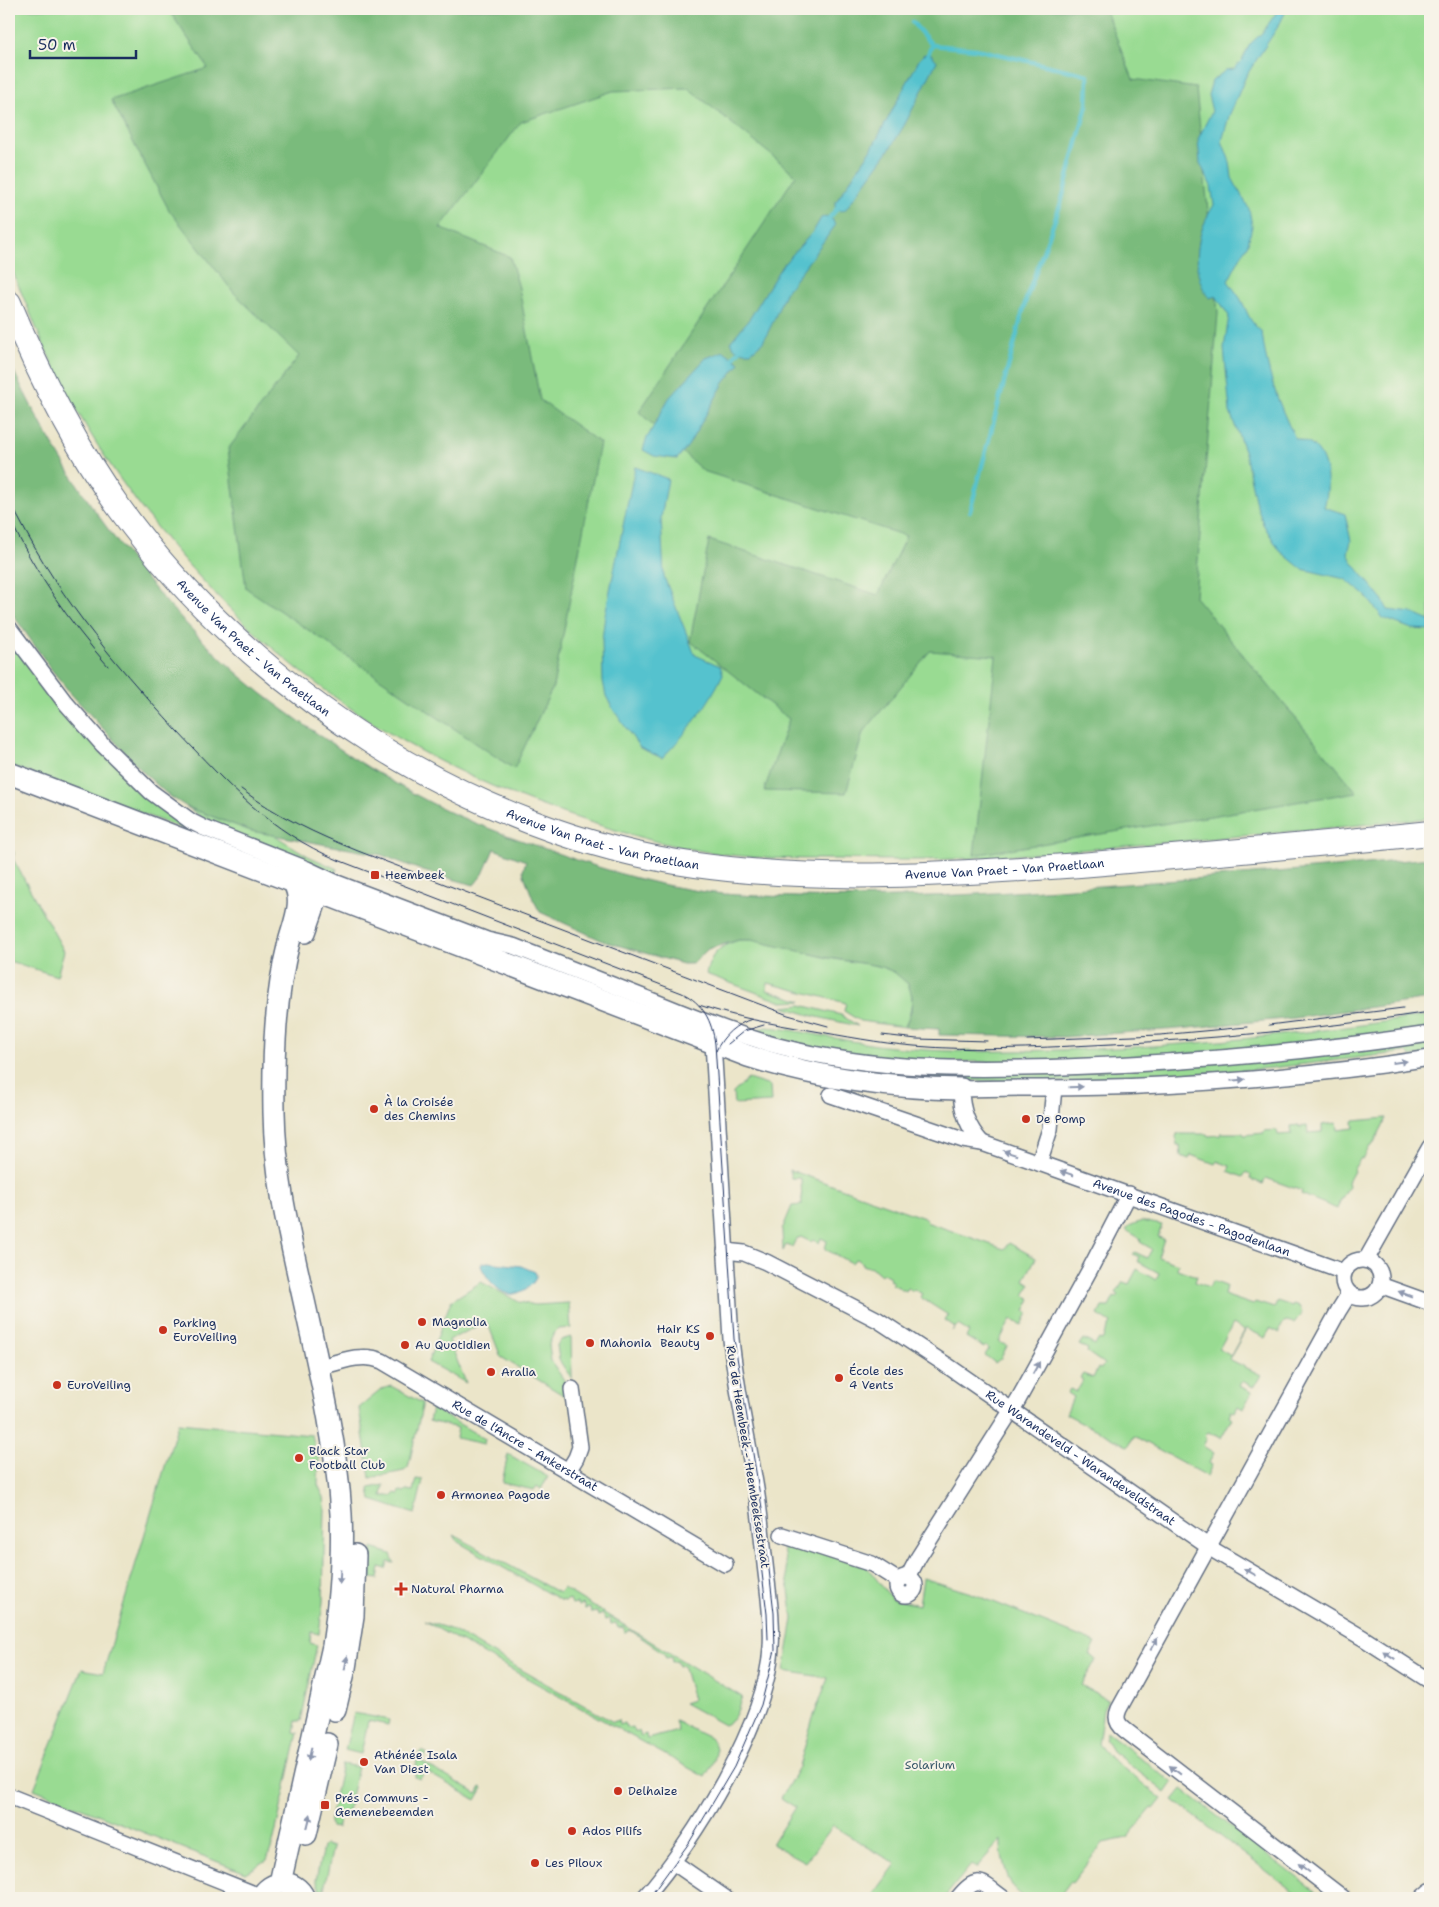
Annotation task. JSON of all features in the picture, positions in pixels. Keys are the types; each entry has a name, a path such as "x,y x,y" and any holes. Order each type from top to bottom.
{"main road":[{"name":"Avenue Van Praet - Van Praetlaan","path":"9,303 40,376 58,410 119,507 173,574 234,637 294,688 372,743 449,786 544,827 619,850 697,866 800,874 893,875 981,872 1078,865 1430,833"}],"street":[{"path":"9,628 64,701 103,745 151,792 192,822 342,884 487,940 513,946 711,1024 778,1046 853,1061 907,1068 1032,1068 1152,1063 1248,1056 1430,1034"},
{"path":"9,773 713,1043 771,1063 848,1080 898,1086 961,1089 1138,1086 1292,1075 1430,1058"},
{"path":"9,1796 262,1898 269,1888 292,1889 345,1668 353,1616 356,1537 353,1487 325,1366 287,1227 277,1160 274,1116 275,1046 287,950 299,902 299,893 294,882"},
{"path":"320,892 308,921 299,959 289,1036 287,1075 291,1159 325,1366"},
{"name":"Rue de Heembeek - Heembeeksestraat","path":"644,1898 673,1862 718,1791 741,1747 758,1704 768,1670 771,1650 770,1613 757,1500 733,1359 724,1251 713,1043"},
{"path":"1039,1163 1050,1129 1054,1088"},
{"path":"961,1089 964,1115 972,1131 982,1143"},
{"name":"Avenue des Pagodes - Pagodenlaan","path":"831,1095 963,1140 982,1143 1344,1272"},
{"path":"1366,1260 1430,1147"},
{"path":"782,1535 872,1564 904,1579 1012,1410 1089,1271 1128,1194"},
{"name":"Rue Warandeveld - Warandeveldstraat","path":"724,1251 749,1254 862,1311 912,1342 1012,1410 1208,1547 1363,1638 1430,1681"},
{"path":"1366,1260 1378,1269 1380,1285 1375,1292 1367,1297 1358,1298 1349,1294 1344,1286 1344,1272 1346,1267 1355,1261 1366,1260"},
{"path":"1380,1285 1430,1303"},
{"path":"1342,1898 1125,1730 1116,1718 1119,1709 1208,1547 1349,1294"},
{"name":"Rue de l'Ancre - Ankerstraat","path":"325,1366 364,1356 377,1359 725,1564"},
{"path":"568,1471 580,1447 572,1389"},
{"path":"673,1862 725,1898"},
{"path":"958,1898 972,1883 984,1884 1003,1898"},
{"path":"1422,1898 1430,1891"}],"green space":[{"path":"9,9 1430,9 1430,818 1033,854 941,860 753,857 719,854 669,845 571,816 518,797 420,751 329,693 246,624 206,584 131,494 68,395 35,325 10,262 7,235 9,184"},
{"path":"168,9 1105,9 1133,79 1196,88 1218,313 1195,597 1357,792 974,855 996,656 930,651 863,733 846,793 764,791 789,719 690,641 709,540 878,595 906,536 703,471 639,412 796,175 688,88 613,91 521,122 440,228 510,257 519,288 540,400 600,443 553,687 514,769 246,588 228,449 299,356 234,293 169,210 111,100 208,68"},
{"path":"9,361 57,452 86,497 150,583 185,623 222,660 261,693 295,718 379,774 417,796 456,815 579,861 618,873 679,888 748,896 827,898 999,893 1229,876 1430,858 1430,999 1294,1018 1178,1029 1064,1037 939,1035 939,1029 905,1027 911,1011 912,996 908,984 894,972 879,966 829,958 751,940 739,940 708,949 692,964 683,964 603,941 540,912 524,875 523,870 526,861 494,849 483,874 474,885 423,871 382,855 251,831 187,807 168,795 145,774 72,695 51,669 9,609"},
{"path":"9,637 148,796 333,884 9,765"},
{"path":"187,807 251,831 274,835 308,856 337,869 334,877 210,823"},
{"path":"9,842 14,853 13,859 64,951 57,976 9,961"},
{"path":"739,940 773,943 829,958 878,966 893,972 905,980 911,991 911,1009 905,1027 860,1021 844,1011 846,1003 768,983 767,990 802,1001 782,1002 706,974 710,961 717,951"},
{"path":"801,1005 841,1015 858,1026 783,1007"},
{"path":"1430,1015 1430,1030 1325,1044 1034,1063 878,1060 747,1033 766,1027 778,1028 896,1048 931,1050 1061,1050 1200,1043 1338,1028"},
{"path":"1430,1039 1430,1054 1411,1057 1406,1052 1272,1068 1140,1078 1140,1083 907,1080 781,1058 752,1045 905,1072"},
{"path":"748,1079 770,1086 771,1102 734,1104 733,1093"},
{"path":"1387,1118 1372,1146 1370,1146 1363,1159 1361,1158 1353,1170 1348,1182 1349,1186 1341,1198 1337,1209 1301,1194 1302,1191 1266,1178 1263,1184 1250,1179 1251,1175 1246,1172 1243,1177 1228,1171 1230,1166 1217,1161 1215,1164 1191,1155 1189,1159 1181,1156 1180,1145 1177,1145 1176,1136 1178,1134 1207,1134 1208,1136 1221,1135 1221,1133 1243,1133 1244,1135 1277,1130 1278,1135 1292,1134 1291,1126 1299,1125 1299,1127 1307,1126 1308,1133 1322,1132 1322,1125 1337,1123 1338,1130 1354,1128 1353,1121"},
{"path":"790,1170 927,1219 926,1222 1004,1249 1009,1243 1036,1258 1024,1280 1031,1284 1024,1295 1031,1299 1025,1311 1028,1313 1022,1325 1011,1319 999,1342 1007,1346 1001,1358 995,1363 985,1355 989,1349 966,1337 969,1332 958,1325 952,1331 955,1327 945,1320 948,1315 920,1297 922,1294 914,1289 913,1291 908,1288 906,1291 892,1284 893,1282 889,1280 890,1277 883,1273 881,1275 874,1269 862,1265 863,1263 856,1259 851,1263 825,1249 827,1241 821,1238 819,1243 813,1240 811,1242 801,1237 796,1239 792,1247 786,1245 783,1251 782,1230 792,1206 802,1205 801,1178 791,1178"},
{"path":"1142,1221 1162,1225 1158,1237 1164,1239 1158,1257 1178,1264 1177,1269 1197,1276 1195,1282 1209,1287 1212,1281 1226,1286 1224,1295 1253,1305 1255,1302 1274,1308 1277,1301 1292,1306 1293,1304 1299,1306 1302,1313 1294,1323 1284,1322 1280,1333 1270,1328 1265,1338 1246,1328 1245,1331 1233,1324 1219,1349 1231,1356 1229,1359 1261,1375 1254,1387 1242,1381 1239,1386 1252,1392 1243,1409 1238,1406 1235,1412 1231,1411 1229,1416 1232,1418 1221,1438 1208,1432 1205,1436 1207,1438 1203,1446 1214,1453 1209,1463 1212,1465 1207,1476 1134,1436 1127,1446 1066,1414 1073,1397 1067,1393 1070,1389 1076,1392 1083,1380 1080,1378 1083,1374 1093,1378 1098,1368 1101,1369 1104,1364 1087,1352 1088,1349 1079,1345 1083,1339 1095,1345 1099,1339 1102,1340 1111,1323 1098,1315 1102,1307 1109,1307 1114,1297 1116,1298 1119,1295 1116,1293 1123,1282 1129,1284 1137,1269 1156,1280 1159,1273 1137,1261 1139,1257 1133,1254 1135,1252 1147,1258 1152,1249 1140,1242 1141,1239 1126,1230 1129,1226"},
{"path":"481,1282 519,1302 535,1305 569,1303 571,1328 558,1329 549,1344 551,1361 568,1386 568,1398 501,1357 488,1324 484,1323 449,1340 466,1383 428,1362 451,1301"},
{"path":"571,1337 572,1379 559,1360 557,1345 561,1340"},
{"path":"391,1386 422,1403 422,1407 408,1468 404,1471 370,1478 359,1408 382,1389"},
{"path":"432,1408 485,1439 484,1444 456,1438 458,1428 429,1421"},
{"path":"178,1423 312,1435 316,1452 319,1452 318,1485 324,1497 325,1507 323,1602 319,1634 311,1632 310,1643 317,1645 301,1721 296,1721 294,1732 298,1733 273,1843 267,1860 246,1873 34,1789 82,1669 103,1673"},
{"path":"508,1454 548,1477 541,1489 537,1486 534,1490 502,1483"},
{"path":"416,1479 423,1480 415,1514 371,1500 369,1488 384,1485 382,1496 393,1496 394,1493 399,1494 400,1491 413,1491"},
{"path":"454,1535 559,1593 563,1588 742,1697 734,1717 724,1725 684,1703 693,1700 683,1665 679,1666 677,1661 672,1662 671,1657 666,1658 664,1653 630,1630 625,1632 623,1627 618,1628 616,1623 611,1624 610,1618 605,1620 603,1614 598,1616 597,1612 591,1613 590,1608 585,1609 583,1604 578,1606 577,1603 572,1604 570,1599 560,1600 458,1542"},
{"name":"Solarium","path":"782,1540 867,1567 892,1599 919,1605 923,1578 971,1593 1096,1643 1090,1655 1096,1660 1081,1685 1108,1700 1103,1710 1098,1744 1108,1756 1162,1799 1127,1838 1103,1843 1058,1898 1025,1898 1013,1887 1006,1871 1001,1851 1001,1840 976,1868 971,1865 944,1898 871,1898 896,1864 833,1826 805,1862 772,1844 795,1807 781,1798 799,1767 812,1721 828,1678 784,1671 793,1619"},
{"path":"372,1548 391,1554 394,1563 388,1562 386,1569 380,1567 378,1579 371,1578"},
{"path":"424,1621 450,1629 613,1722 619,1720 620,1725 625,1723 627,1728 632,1727 634,1732 639,1730 641,1736 646,1734 647,1739 678,1731 675,1721 710,1738 716,1747 713,1763 705,1777"},
{"path":"354,1713 389,1720 388,1725 368,1721 361,1754 345,1750"},
{"path":"1107,1732 1173,1783 1166,1793 1112,1751 1105,1739"},
{"path":"421,1751 427,1753 422,1762 427,1765 477,1794 481,1787 483,1788 476,1800 425,1771 420,1779 415,1777 417,1757"},
{"path":"342,1764 358,1767 346,1818 341,1817 337,1828 331,1827 329,1824"},
{"path":"1182,1789 1324,1898 1302,1898 1173,1800"},
{"path":"325,1845 333,1847 324,1889 321,1891 316,1880"}],"water":[{"path":"1279,9 1287,9 1279,25 1246,76 1229,116 1222,141 1230,162 1232,178 1249,209 1252,226 1248,243 1228,281 1240,298 1251,320 1262,332 1266,360 1274,386 1295,438 1310,444 1321,456 1327,482 1324,507 1345,514 1351,541 1348,553 1352,562 1382,599 1388,610 1412,613 1430,621 1430,630 1412,629 1383,618 1365,595 1345,579 1302,569 1280,551 1263,524 1255,500 1245,453 1230,412 1224,348 1229,316 1216,296 1210,298 1204,291 1198,272 1199,240 1214,205 1211,186 1200,163 1198,139 1212,111 1208,95 1212,81 1226,70 1234,69 1242,60 1250,44 1262,33"},
{"path":"924,54 932,55 937,61 905,124 891,147 845,210 841,211 835,207 835,203 871,150"},
{"path":"826,216 833,220 835,226 785,293 763,342 751,352 744,352 734,348 731,341 750,318 781,267 813,232 821,218"},
{"path":"724,351 740,363 724,383 688,446 677,459 654,456 643,450 646,440 669,398 706,358"},
{"path":"635,467 668,479 661,518 664,577 695,655 720,666 723,674 711,697 696,719 662,758 640,748 613,709 606,696 603,681 602,640 605,615"},
{"path":"482,1263 521,1266 535,1272 535,1280 523,1291 513,1294 505,1293 492,1283 483,1270"}],"waterway":[{"path":"897,9 901,12"},
{"path":"912,22 932,45 926,59"},
{"path":"932,45 976,49 1088,75 1087,105 1061,203 1027,296 970,511"},
{"path":"826,222 840,205"},
{"path":"730,362 742,347"}],"tram line":[{"path":"9,499 44,564 84,622 128,676 177,731 232,788 270,821 313,848 338,860 682,993 696,1002 709,1020 715,1044 734,1339 762,1508 774,1613 775,1650 761,1705 734,1767 689,1843 649,1898"},
{"path":"9,517 53,595 108,666"},
{"path":"241,789 297,824 358,851 788,1015 828,1026"},
{"path":"699,1005 767,1023 875,1041 936,1048 981,1049 1134,1043 1219,1037 1304,1029 1430,1012"},
{"path":"1269,1025 1403,1008"},
{"path":"716,1051 722,1040 731,1031 752,1019"},
{"path":"728,1044 744,1031 764,1025"},
{"path":"1027,1040 1160,1035 1247,1027"},
{"path":"882,1035 917,1039 987,1041"},
{"path":"744,1441 767,1614 768,1639"}],"place":[{"name":"Heembeek","path":"375,875"},
{"name":"À la Croisée des Chemins","path":"374,1109"},
{"name":"De Pomp","path":"1026,1119"},
{"name":"Magnolia","path":"422,1322"},
{"name":"Parking EuroVeiling","path":"163,1330"},
{"name":"Hair KS Beauty","path":"710,1336"},
{"name":"Mahonia","path":"590,1343"},
{"name":"Au Quotidien","path":"405,1345"},
{"name":"Aralia","path":"491,1372"},
{"name":"École des 4 Vents","path":"839,1378"},
{"name":"EuroVeiling","path":"57,1385"},
{"name":"Black Star Football Club","path":"299,1458"},
{"name":"Armonea Pagode","path":"441,1495"},
{"name":"Natural Pharma","path":"401,1589"},
{"name":"Athénée Isala Van Diest","path":"364,1762"},
{"name":"Delhaize","path":"618,1791"},
{"name":"Prés Communs - Gemenebeemden","path":"325,1805"},
{"name":"Ados Pilifs","path":"572,1831"},
{"name":"Les Piloux","path":"535,1863"}]}
